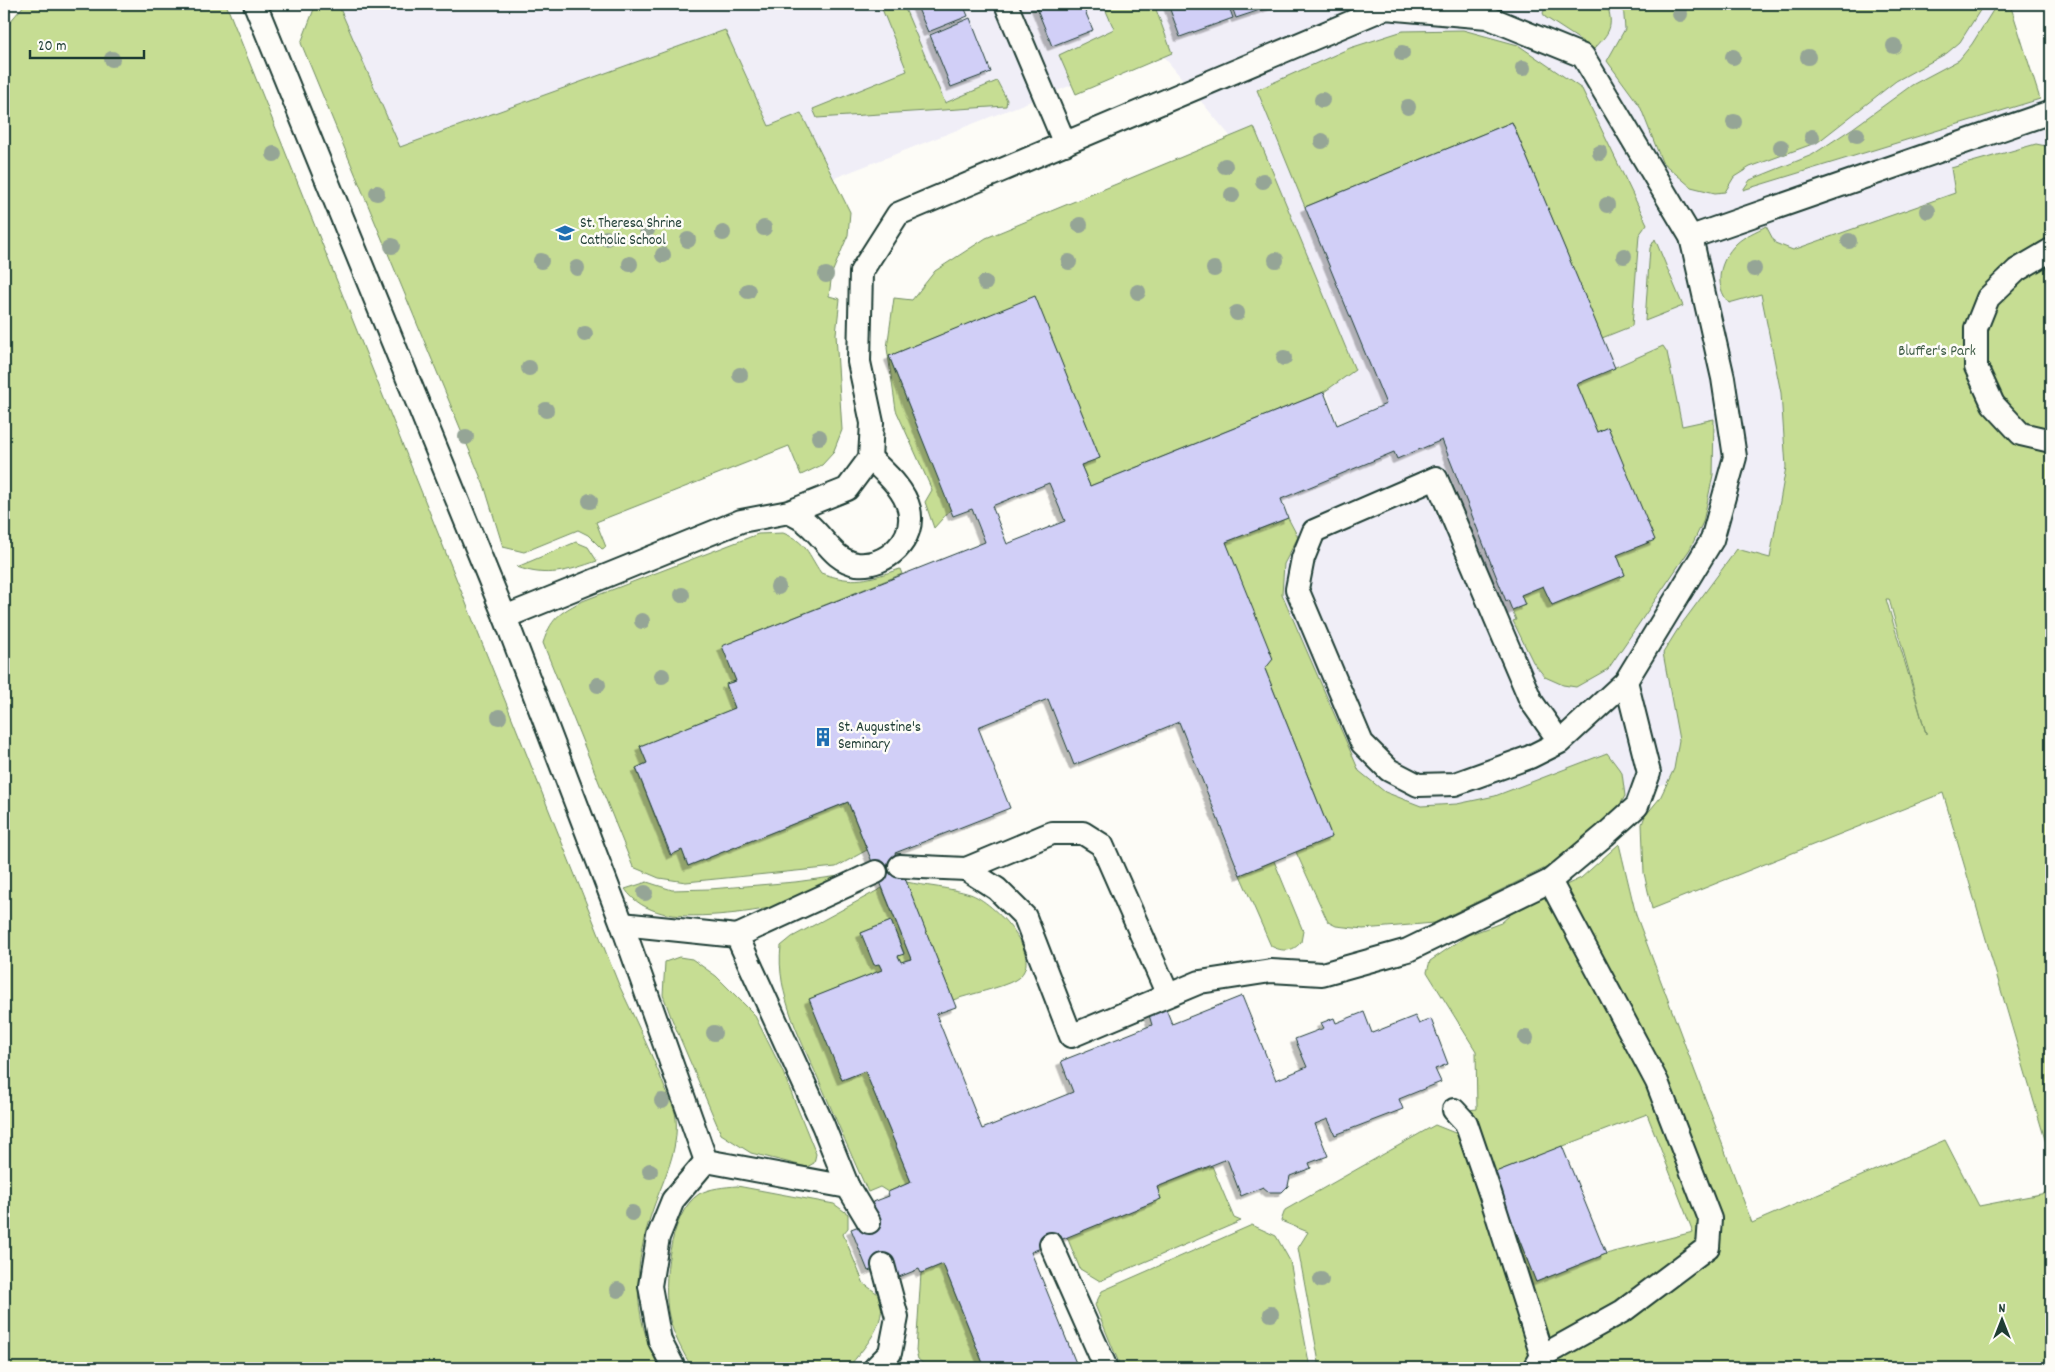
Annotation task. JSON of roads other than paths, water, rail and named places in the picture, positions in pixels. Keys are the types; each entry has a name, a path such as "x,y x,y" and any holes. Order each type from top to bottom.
{"lane":[{"path":"255,4 505,617 622,924 706,1161"},
{"path":"1006,4 1065,144"},
{"path":"505,617 741,521 789,512 847,489 870,458 872,423 858,362 861,272 898,214 1385,8 1487,16 1583,56 1691,237 1723,378 1735,457 1712,540 1626,681 1560,742 1530,757 1455,784 1418,786 1389,770 1362,743 1297,589 1303,558 1314,531 1436,478 1531,701 1560,742"},
{"path":"1691,237 2051,112"},
{"path":"2051,250 2017,270 1988,298 1976,328 1976,367 1993,404 2021,434 2051,441"},
{"path":"789,512 808,523 836,555 856,564 878,562 897,550 908,531 909,509 899,488 870,458"},
{"path":"966,870 997,889 1025,917 1071,1036 1200,982 1271,971 1322,974 1408,950 1550,881 1637,806 1649,773 1626,681"},
{"path":"900,866 966,870 1052,833 1083,833 1102,845 1168,995"},
{"path":"622,924 737,936 876,872"},
{"path":"1454,1110 1466,1123 1469,1132 1538,1362 1623,1311 1708,1247 1710,1219 1657,1082 1550,881"},
{"path":"737,936 823,1125 848,1187 869,1222"},
{"path":"706,1161 848,1187"},
{"path":"674,1368 660,1342 650,1286 658,1237 673,1200 706,1161"},
{"path":"1051,1244 1106,1368"},
{"path":"875,1368 890,1354 896,1317 883,1265"}],"place":[{"name":"St. Theresa Shrine Catholic School","path":"565,233"},
{"name":"St. Augustine's Seminary","path":"823,737"}],"park label":[{"name":"Bluffer's Park","path":"1937,352"}]}
